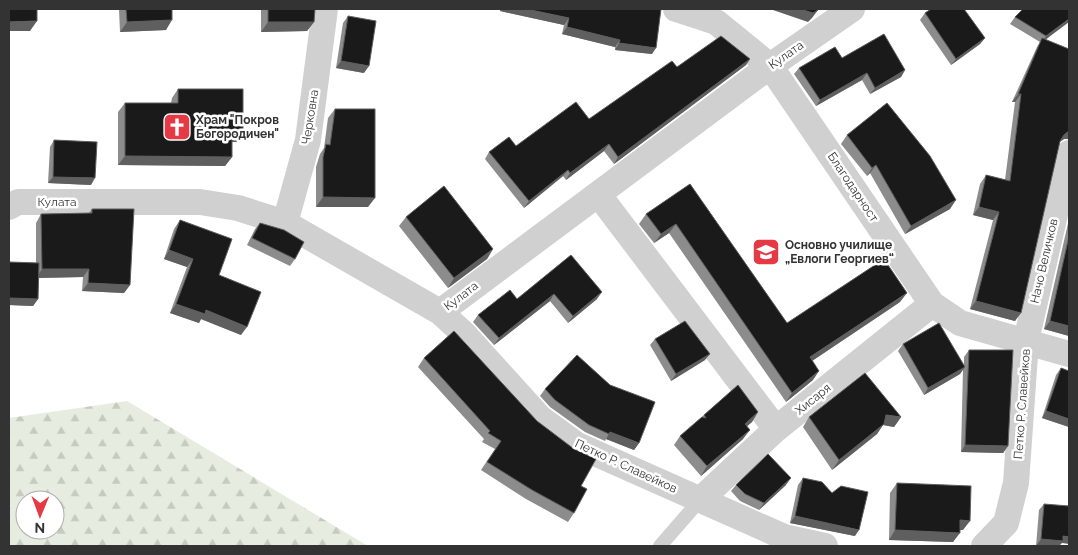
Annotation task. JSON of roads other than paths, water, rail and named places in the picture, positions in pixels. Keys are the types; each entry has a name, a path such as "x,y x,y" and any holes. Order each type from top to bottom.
{"street":[{"name":"Черковна","path":"284,223 308,140 325,9"},
{"name":"Благодарност","path":"676,9 716,22 770,66 932,304 960,323 1069,354"},
{"name":"Кулата","path":"12,199 200,202 238,208 284,223 440,312 770,66 852,9"},
{"name":"Начо Величков","path":"1026,341 1069,152"},
{"path":"598,194 776,429"},
{"name":"Хисаря","path":"700,500 776,429 932,304"},
{"name":"Петко Р. Славейков","path":"440,312 463,333 540,418 577,445 784,537 825,546"},
{"name":"Петко Р. Славейков","path":"984,546 1006,523 1016,483 1026,341"}],"lane":[{"path":"660,546 700,500"}],"place":[{"name":"Храм \"Покров Богородичен\"","path":"177,127"},
{"name":"Основно училище „Евлоги Георгиев“","path":"766,252"}]}
